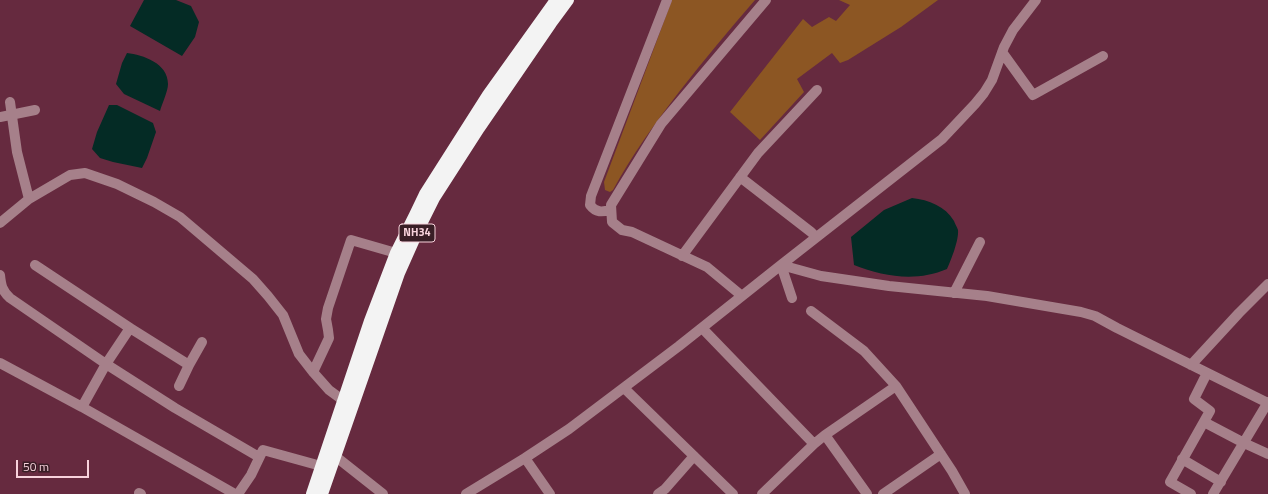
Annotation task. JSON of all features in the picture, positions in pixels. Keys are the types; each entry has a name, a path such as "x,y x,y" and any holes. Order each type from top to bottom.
{"highway":[{"name":"NH34","path":"312,494 370,321 401,254 426,194 488,95 556,0"},
{"name":"NH34","path":"322,494 399,273 401,254 434,198 506,88 568,0"}],"street":[{"path":"610,210 601,212 594,210 590,206 591,196 667,0"},
{"path":"742,296 707,267 632,232 622,230 612,222 610,206 661,124 766,0"},
{"path":"466,494 569,429 624,388 942,139 984,93 992,80 1002,52 1013,30 1036,0"},
{"path":"1002,52 1033,95 1103,56"},
{"path":"682,256 758,153 817,90"},
{"path":"10,102 13,114 17,152 29,199"},
{"path":"0,116 35,110"},
{"path":"0,223 29,199 70,175 85,173 103,178 123,187 180,217 253,279 283,315 299,354 329,390 344,401"},
{"path":"740,177 816,237"},
{"path":"313,372 329,338 326,319 328,308 351,240 401,254"},
{"path":"954,292 980,242"},
{"path":"781,264 821,276 889,286 995,297 1095,316 1268,402 1213,494"},
{"path":"781,264 792,298"},
{"path":"35,265 189,365"},
{"path":"0,275 2,296 175,408 259,457"},
{"path":"1191,365 1268,284"},
{"path":"811,311 864,351 896,386 941,454 965,494"},
{"path":"82,407 106,364 130,328"},
{"path":"702,328 814,444"},
{"path":"179,386 202,342"},
{"path":"0,363 82,407 236,494 250,475 263,450 321,466"},
{"path":"1192,494 1170,482 1210,411 1194,399 1207,373"},
{"path":"762,494 825,435 896,386"},
{"path":"624,388 733,494"},
{"path":"1204,422 1268,454"},
{"path":"825,435 867,494"},
{"path":"883,494 941,454"},
{"path":"336,456 383,494"},
{"path":"658,494 665,489 694,456"},
{"path":"525,458 550,494"},
{"path":"1182,459 1221,482"}],"shaded area":[{"path":"144,0 176,0 191,6 199,22 195,37 182,56 130,26"},
{"path":"672,0 755,0 670,104 636,152 613,190 610,192 605,190 604,182"},
{"path":"839,0 938,0 901,27 848,60 840,63 832,53 797,79 804,92 760,140 730,112 803,19 812,27 829,17 836,21 850,5"},
{"path":"127,53 154,61 164,71 167,77 168,87 160,111 124,94 116,84 122,63"},
{"path":"109,105 117,105 153,123 156,132 142,168 100,158 92,149 97,132"},
{"path":"912,198 924,200 936,205 946,211 954,221 958,234 947,269 924,276 912,277 877,273 854,265 851,237 884,210"}]}
